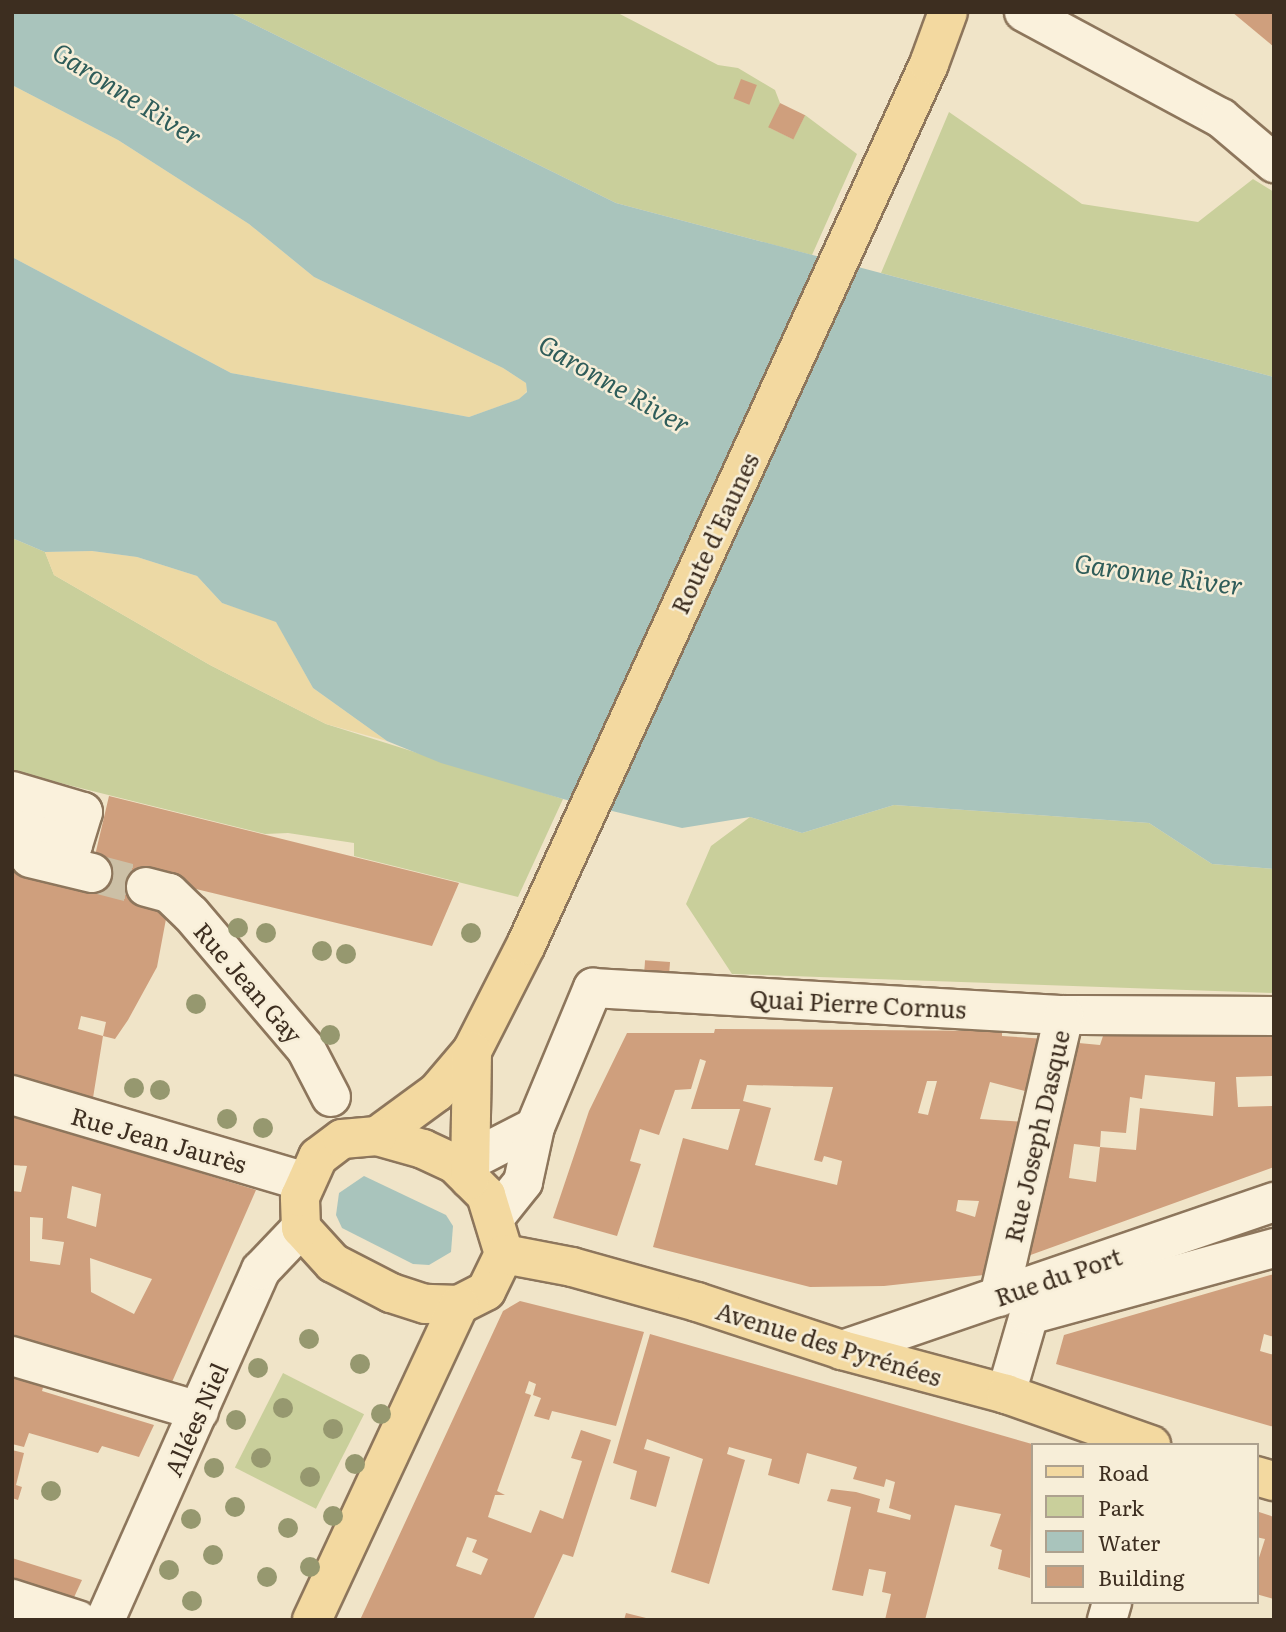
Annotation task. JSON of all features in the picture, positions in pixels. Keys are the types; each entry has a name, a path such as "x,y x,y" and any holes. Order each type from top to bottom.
{"main road":[{"name":"Route d'Eaunes","path":"347,1122 438,1092 472,1051 526,945 929,64 948,12"},
{"name":"Route d'Eaunes","path":"469,1170 472,1051"},
{"path":"347,1122 423,1149 469,1170 495,1217 504,1254 486,1291 459,1305 425,1304 404,1297 333,1263 301,1228 300,1197 305,1182 318,1157 347,1122"},
{"name":"Avenue des Pyrénées","path":"504,1254 634,1285 842,1350 1006,1394 1145,1443"},
{"path":"404,1297 426,1375"},
{"path":"312,1620 459,1305"}],"street":[{"path":"1024,12 1221,118 1274,163"},
{"path":"12,791 83,812 73,845 12,828"},
{"path":"12,854 92,873"},
{"name":"Rue Jean Gay","path":"146,887 169,893 191,914 306,1049 347,1122"},
{"name":"Quai Pierre Cornus","path":"495,1217 523,1182 535,1127 593,988 1063,1015 1274,1016"},
{"name":"Rue Joseph Dasque","path":"999,1297 1063,1015"},
{"name":"Rue Jean Jaurès","path":"12,1095 305,1182"},
{"path":"469,1170 535,1127"},
{"name":"Rue du Port","path":"842,1350 1274,1202"},
{"name":"Allées Niel","path":"104,1620 261,1270 301,1228"},
{"path":"1006,1394 1028,1315 1274,1248"},
{"path":"12,1356 199,1411"},
{"path":"12,1599 78,1620"}],"green space":[{"path":"229,12 616,12 718,65 738,68 775,90 780,103 770,128 793,139 805,115 857,154 812,255 616,203"},
{"path":"949,112 1082,204 1198,222 1253,179 1274,192 1274,377 881,273"},
{"path":"12,538 45,552 54,575 210,665 326,724 563,799 518,897 354,856 354,843 288,833 265,834 12,771"},
{"path":"894,805 1149,823 1212,864 1274,869 1274,993 732,974 686,904 711,846 750,817 802,833"},
{"path":"283,1373 364,1414 316,1509 235,1467"}],"sand":[{"path":"12,85 118,140 249,224 314,277 503,368 526,383 527,391 520,399 469,417 231,373 12,257"},
{"path":"92,551 137,557 197,576 222,603 276,621 313,688 387,741 326,724 210,665 54,575 45,552"}],"water":[{"name":"Garonne River","path":"12,12 229,12 616,203 1274,377 1274,869 1212,864 1149,823 894,805 802,833 750,817 682,828 563,799 441,763 387,741 313,688 276,622 222,603 197,576 137,557 92,551 45,552 12,538 12,257 231,373 469,417 519,399 527,392 526,383 503,368 314,277 249,224 118,140 12,85"},
{"path":"364,1176 446,1215 453,1226 451,1252 429,1265 413,1264 342,1228 336,1215 339,1193"}],"building":[{"path":"1232,12 1274,12 1274,47"},
{"path":"741,79 757,85 749,105 733,99"},
{"path":"780,103 805,115 793,140 768,127"},
{"path":"109,796 459,883 432,946 167,882 169,903 157,967 115,1039 103,1036 92,1104 12,1081 12,868 92,886 93,864","holes":["81,1016 106,1022 103,1036 78,1029"]},
{"path":"645,960 670,962 669,977 644,975"},
{"path":"715,1029 1002,1031 1002,1036 1046,1039 1029,1092 990,1082 980,1119 1026,1122 984,1275 884,1286 810,1287 653,1247 683,1138 728,1150 740,1109 691,1109 706,1061 700,1059 691,1089 675,1090 659,1135 640,1129 630,1161 641,1164 617,1236 553,1218 589,1111 627,1033 714,1033","holes":["927,1081 937,1081 928,1115 918,1113","747,1085 833,1087 814,1160 822,1162 824,1156 842,1161 837,1185 755,1165 771,1108 743,1101","958,1200 979,1201 975,1217 956,1211"]},
{"path":"1274,1032 1274,1076 1236,1077 1238,1107 1274,1106 1274,1167 1014,1261 1068,1042 1100,1045 1104,1033","holes":["1145,1075 1215,1082 1213,1116 1140,1108 1136,1150 1100,1147 1101,1131 1126,1133 1130,1097 1142,1099","1074,1144 1100,1147 1096,1182 1069,1178"]},
{"path":"12,1115 256,1190 172,1382 12,1335 12,1191 21,1192 27,1166 12,1165","holes":["72,1186 101,1194 96,1227 67,1218","30,1217 43,1218 42,1239 64,1242 60,1265 30,1261","90,1258 152,1279 134,1314 91,1292"]},
{"path":"1274,1274 1274,1337 1264,1334 1260,1351 1274,1355 1274,1427 1056,1364 1064,1335"},
{"path":"520,1301 644,1332 616,1426 552,1411 549,1420 534,1416 541,1398 533,1395 536,1384 529,1381 525,1393 531,1395 497,1491 505,1495 495,1495 488,1517 531,1533 540,1510 563,1519 582,1461 571,1458 581,1430 611,1440 573,1557 563,1554 533,1620 360,1620 503,1311","holes":["467,1537 477,1540 472,1552 488,1559 481,1575 456,1566"]},
{"path":"650,1334 1030,1443 1030,1578 998,1569 1002,1550 990,1546 1001,1514 955,1505 925,1620 885,1620 891,1594 882,1592 886,1572 869,1569 863,1596 832,1590 851,1507 827,1501 831,1489 856,1492 880,1499 877,1512 910,1520 911,1515 889,1508 895,1482 886,1479 884,1487 853,1479 857,1467 807,1453 799,1484 768,1475 772,1459 729,1447 727,1454 745,1460 709,1584 671,1572 703,1459 647,1439 644,1449 670,1457 656,1507 630,1499 637,1471 613,1463"},
{"path":"12,1370 45,1380 42,1391 154,1425 139,1457 102,1446 98,1453 29,1433 24,1447 12,1444"},
{"path":"12,1450 24,1453 16,1485 22,1487 18,1500 12,1498"},
{"path":"1258,1512 1274,1517 1274,1599 1258,1595 1258,1561 1265,1539 1258,1537"},
{"path":"12,1558 82,1580 70,1606 12,1588"},
{"path":"626,1613 650,1619 650,1620 624,1620"}],"tunnel":[{"path":"92,873 146,887"}]}
